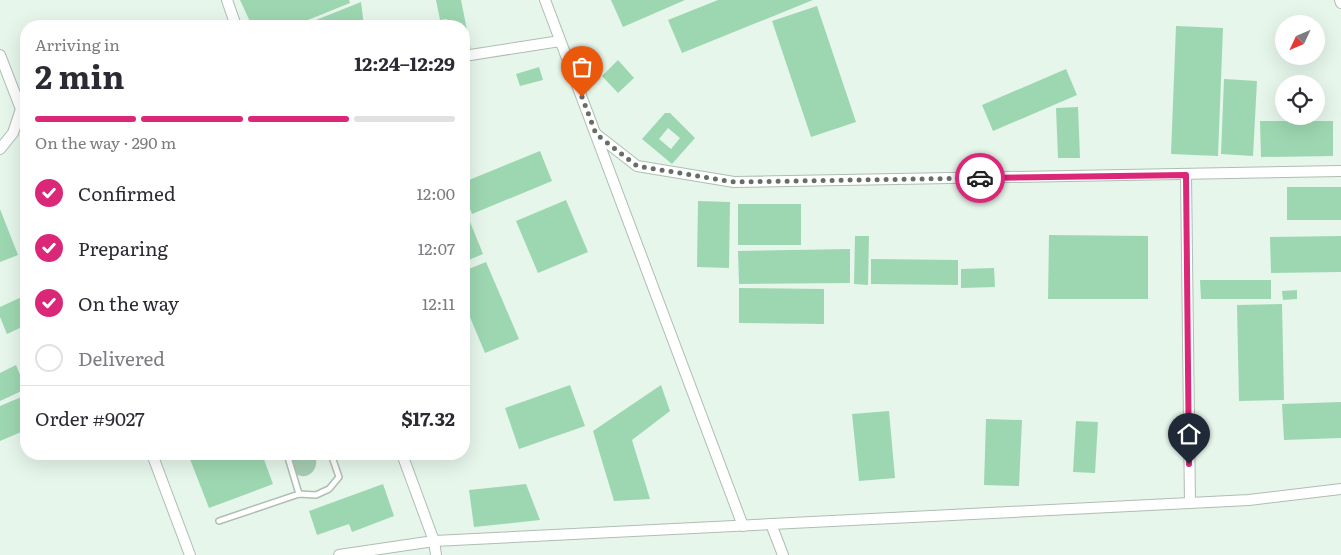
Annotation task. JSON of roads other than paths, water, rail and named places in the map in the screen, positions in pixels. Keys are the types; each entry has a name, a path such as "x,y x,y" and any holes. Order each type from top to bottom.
{"street":[{"path":"227,0 234,20"},
{"path":"545,0 743,526"},
{"path":"470,55 560,41"},
{"path":"0,55 20,106"},
{"path":"0,148 13,133 20,112"},
{"path":"596,134 637,166 734,182 1341,171"},
{"path":"1186,175 1190,503"},
{"path":"154,460 190,555"},
{"path":"404,460 434,541 436,555"},
{"path":"339,555 434,541 1249,500 1341,489"},
{"path":"771,524 783,555"}],"lane":[{"path":"289,460 299,494"},
{"path":"219,521 299,494 316,495 329,488 340,478 333,460"}]}
